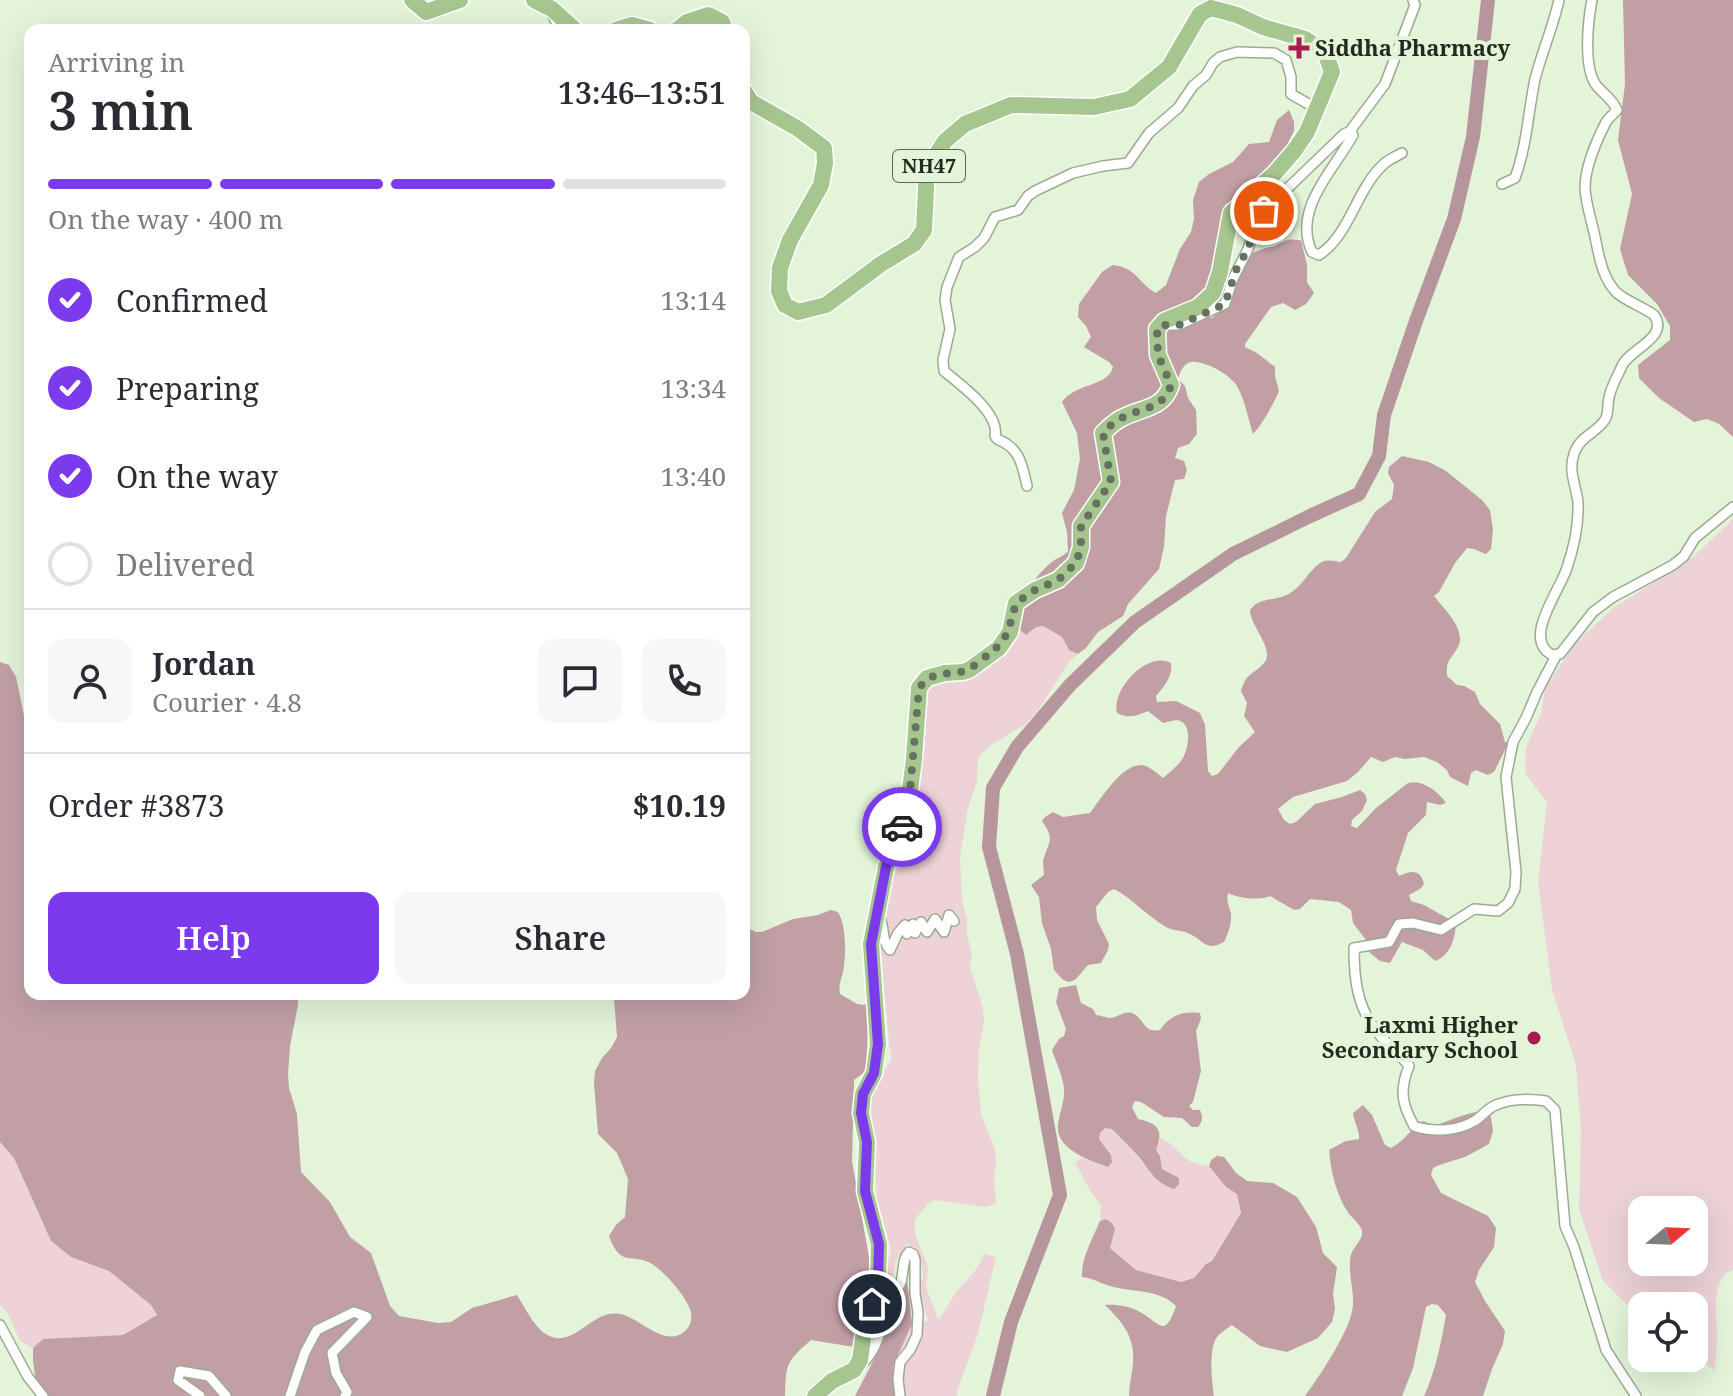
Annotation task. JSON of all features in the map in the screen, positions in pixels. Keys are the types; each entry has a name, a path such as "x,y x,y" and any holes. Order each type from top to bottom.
{"highway":[{"path":"412,0 426,12 460,0"},
{"path":"542,4 567,24"},
{"name":"NH47","path":"750,100 824,148 821,185 790,240 780,268 779,291 785,305 798,312 826,305 914,244 924,230 927,169 945,141 965,124 1011,105 1094,107 1130,99 1169,67 1200,14 1211,8 1305,39 1325,52 1332,72 1307,132 1289,158 1231,213 1213,293 1198,307 1161,325"},
{"path":"684,24 708,15 723,24"},
{"path":"815,1396 832,1381 854,1370 860,1360 865,1324 878,1284 879,1244 865,1191 867,1142 861,1113 863,1094 874,1073 878,1044 871,944 886,867 907,813 919,688 927,678 969,670 999,648 1010,632 1016,603 1058,580 1076,563 1081,547 1081,526 1111,482 1103,433 1121,418 1154,406 1167,396 1171,385 1158,355 1157,329 1161,325"}],"street":[{"path":"1502,184 1515,178 1523,156 1540,57 1559,0"},
{"path":"1592,0 1588,18 1590,70 1596,85 1617,110 1607,120 1586,175 1588,210 1601,267 1609,283 1618,294 1654,315 1658,327 1644,347 1630,353 1624,361 1611,391 1607,416 1574,451 1571,464 1578,501 1576,539 1565,574 1540,627 1541,645 1545,651 1552,655 1566,648 1593,612 1644,579 1673,565 1684,556 1695,538 1733,507"},
{"path":"1161,325 1179,325 1225,304 1236,270 1264,211 1350,131 1385,84 1415,2"},
{"path":"542,4 556,24"},
{"path":"1027,486 1017,451 997,439 997,430 988,412 944,371 943,360 950,329 945,300 959,257 984,238 995,217 1018,210 1028,196 1046,184 1085,170 1128,163 1149,133 1178,108 1193,86 1220,57 1237,52 1274,53 1286,60 1291,77 1291,94 1317,109"},
{"path":"1350,131 1353,135 1314,195 1308,242 1312,252 1319,255 1330,247 1369,181 1387,161 1402,153"},
{"path":"1557,654 1513,742 1506,777 1516,872 1515,889 1508,903 1498,911 1474,909 1441,930 1413,923 1399,924 1389,942 1354,948 1354,968 1363,1013 1409,1066 1403,1079 1402,1097 1414,1126 1427,1130 1462,1126 1476,1120 1491,1107 1525,1098 1546,1101 1555,1110 1565,1226 1606,1350 1636,1396"},
{"path":"877,914 881,921 883,943 890,950 905,925 907,934 912,924 915,925 915,933 921,922 927,932 935,919 944,932 949,915 954,921"},
{"path":"854,1370 867,1360 880,1335 900,1283 905,1255 909,1252 915,1260 917,1335 900,1362 900,1396"},
{"path":"290,1396 305,1352 317,1330 354,1312 367,1317 332,1353 336,1373 347,1392 345,1396"},
{"path":"0,1325 28,1377 43,1396"},
{"path":"200,1396 178,1380 180,1371 209,1376 226,1396"}],"shaded area":[{"path":"1623,0 1733,0 1733,437 1719,424 1707,419 1694,422 1659,398 1639,378 1638,365 1670,340 1670,326 1657,304 1628,275 1620,249 1632,194 1618,140 1625,84"},
{"path":"1289,110 1294,131 1280,159 1260,181 1225,205 1227,211 1215,274 1203,296 1162,318 1148,332 1156,357 1164,333 1176,321 1192,313 1212,318 1227,307 1239,269 1246,258 1286,241 1301,240 1307,265 1307,282 1314,293 1306,304 1295,310 1283,303 1271,307 1245,344 1275,367 1279,391 1274,402 1253,434 1234,382 1207,365 1193,362 1184,366 1178,379 1185,386 1196,410 1197,434 1189,444 1178,448 1175,458 1184,461 1187,470 1184,479 1175,480 1166,516 1159,569 1128,604 1123,616 1098,632 1078,654 1069,650 1062,637 1043,626 1026,635 1019,629 1028,592 1045,568 1068,551 1062,513 1074,490 1080,459 1077,433 1062,402 1075,391 1105,378 1113,367 1084,347 1091,337 1078,317 1079,304 1102,272 1113,265 1132,272 1156,293 1166,285 1180,249 1191,232 1193,200 1199,182 1233,162 1249,144 1269,142 1277,120"},
{"path":"1402,456 1429,462 1446,471 1490,510 1493,530 1491,549 1486,554 1467,548 1434,596 1453,620 1460,640 1448,663 1447,676 1457,685 1475,692 1480,704 1500,724 1505,742 1509,742 1494,772 1488,775 1476,770 1471,773 1468,786 1450,777 1437,762 1424,757 1395,757 1383,762 1371,757 1347,781 1293,797 1278,809 1290,824 1315,804 1360,790 1367,800 1362,811 1352,820 1351,826 1357,828 1376,808 1408,783 1419,783 1435,791 1446,803 1427,802 1426,815 1408,833 1396,870 1399,876 1414,872 1422,879 1424,884 1420,889 1409,895 1411,901 1456,923 1448,950 1435,961 1423,950 1402,942 1390,963 1380,961 1370,953 1366,940 1353,923 1351,910 1339,902 1310,899 1300,909 1294,910 1270,896 1249,898 1228,893 1231,917 1228,932 1224,942 1209,946 1187,933 1166,927 1114,889 1096,907 1097,920 1109,944 1101,963 1088,965 1075,980 1063,980 1054,970 1039,897 1031,885 1044,875 1043,861 1050,837 1042,821 1053,812 1063,817 1090,813 1112,784 1134,766 1147,766 1163,778 1176,767 1188,744 1187,728 1181,721 1163,723 1148,711 1132,716 1117,713 1125,684 1133,674 1152,662 1162,660 1171,663 1169,677 1156,696 1157,702 1176,701 1200,713 1205,725 1208,771 1212,776 1218,774 1255,732 1244,716 1247,703 1241,691 1246,679 1264,663 1267,654 1250,610 1258,603 1290,593 1322,562 1341,562 1346,558 1375,512 1392,499 1394,485 1388,473 1389,467"},
{"path":"1733,517 1733,1270 1726,1274 1718,1289 1715,1370 1708,1366 1708,1292 1628,1292 1628,1306 1603,1281 1579,1209 1581,1131 1576,1065 1552,989 1538,882 1547,803 1525,773 1526,748 1541,713 1545,688 1575,644 1613,608 1692,558"},
{"path":"1043,626 1062,637 1069,650 1078,654 1069,662 1026,724 981,754 960,856 962,899 972,954 970,968 983,1008 978,1079 981,1114 995,1149 996,1204 984,1207 935,1200 915,1219 915,1234 928,1267 926,1287 938,1319 984,1254 996,1257 978,1334 957,1396 894,1396 893,1366 912,1324 928,1321 920,1288 923,1275 921,1263 913,1246 907,1244 896,1261 891,1288 880,1315 880,1296 891,1250 877,1199 870,1101 872,1089 891,1060 880,950 886,899 905,846 926,688 1019,629 1026,635"},
{"path":"0,662 9,665 16,677 24,716 24,1000 298,1000 288,1074 297,1114 301,1172 330,1202 350,1237 371,1253 390,1306 399,1316 438,1323 451,1322 472,1308 517,1295 536,1325 552,1337 569,1336 610,1314 628,1317 663,1335 679,1335 691,1321 685,1299 652,1264 618,1253 609,1236 625,1217 628,1179 617,1153 598,1134 594,1083 595,1071 617,1037 614,1000 750,1000 750,929 762,932 793,919 831,910 838,912 843,924 845,946 840,994 857,1004 864,1005 869,1001 866,1071 854,1080 852,1161 871,1269 862,1295 854,1347 811,1340 789,1364 785,1396 38,1396 33,1348 43,1339 123,1335 157,1315 151,1305 109,1271 71,1257 51,1241 14,1158 0,1142"},
{"path":"1076,985 1081,1003 1093,1009 1096,1015 1109,1018 1131,1013 1150,1030 1160,1030 1177,1015 1200,1013 1196,1031 1201,1071 1193,1102 1189,1106 1200,1110 1200,1125 1192,1127 1182,1118 1164,1117 1141,1102 1135,1101 1132,1107 1138,1119 1158,1128 1156,1150 1162,1169 1179,1178 1179,1184 1174,1189 1162,1184 1112,1129 1105,1128 1099,1139 1111,1155 1112,1162 1108,1167 1075,1153 1062,1141 1058,1125 1064,1088 1052,1050 1066,1029 1056,1002 1059,988"},
{"path":"1363,1105 1372,1115 1385,1145 1391,1148 1423,1121 1435,1126 1468,1114 1490,1111 1493,1131 1489,1144 1465,1157 1433,1168 1431,1175 1441,1193 1488,1216 1496,1228 1494,1247 1475,1282 1505,1331 1483,1396 1424,1396 1435,1366 1446,1315 1438,1305 1432,1304 1426,1307 1413,1368 1402,1396 1305,1396 1334,1352 1352,1314 1350,1260 1362,1232 1341,1199 1329,1150 1346,1141 1359,1139 1353,1113"},
{"path":"1105,1128 1112,1129 1139,1157 1151,1175 1162,1169 1156,1150 1161,1138 1191,1162 1209,1166 1226,1187 1237,1193 1241,1213 1212,1261 1194,1278 1181,1282 1136,1270 1110,1248 1107,1219 1100,1221 1101,1206 1075,1162 1082,1158 1108,1167 1111,1155 1099,1139"},
{"path":"0,1142 14,1158 51,1241 71,1257 109,1271 151,1305 157,1316 123,1335 43,1339 33,1348 20,1341 7,1312 0,1305"},
{"path":"1217,1156 1224,1157 1236,1173 1247,1181 1273,1183 1297,1197 1316,1227 1323,1253 1337,1267 1332,1322 1318,1338 1287,1352 1260,1346 1232,1325 1218,1335 1212,1350 1214,1396 1129,1396 1132,1345 1122,1324 1105,1305 1130,1308 1164,1326 1176,1306 1161,1296 1082,1277 1088,1248 1100,1221 1106,1219 1115,1229 1110,1248 1136,1270 1181,1282 1194,1278 1212,1261 1241,1213 1237,1194 1226,1187 1209,1166"},
{"path":"907,1279 912,1324 893,1366 894,1396 855,1396 884,1340 889,1318"}],"waterway":[{"path":"993,1396 1011,1322 1060,1195 1017,954 989,847 993,788 1017,747 1070,685 1135,622 1233,554 1359,494 1379,456 1384,415 1454,219 1473,137 1488,0"}],"way so far":[{"path":"902,827 907,813 914,759 919,688 927,678 969,670 999,648 1010,632 1016,603 1058,580 1076,563 1081,547 1081,526 1111,482 1103,433 1121,418 1154,406 1167,396 1171,385 1158,355 1157,329 1161,325 1179,325 1225,304 1236,270 1264,211"}],"place":[{"name":"Siddha Pharmacy","path":"1299,48"},
{"name":"Laxmi Higher Secondary School","path":"1534,1038"}],"route":[{"path":"872,1304 878,1284 879,1244 865,1191 867,1142 861,1113 863,1094 874,1073 878,1044 871,944 886,867 902,827"}]}
